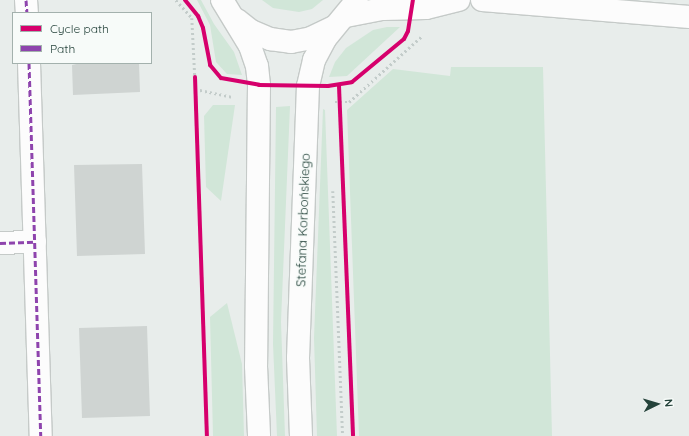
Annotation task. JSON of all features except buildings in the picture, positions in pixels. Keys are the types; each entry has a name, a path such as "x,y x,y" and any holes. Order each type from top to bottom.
{"street":[{"path":"26,0 27,12"},
{"path":"222,0 234,18 257,66 259,84 256,366 259,436"},
{"path":"234,18 251,31 270,39 291,42 311,38 330,30 352,8 426,8 459,0"},
{"path":"482,0 689,17"},
{"name":"Stefana Korbońskiego","path":"301,436 298,351 308,86 314,60 325,40 352,8"},
{"path":"29,64 41,436"},
{"path":"0,243 35,242"}],"path":[{"path":"176,0 192,18 195,77"},
{"path":"189,5 198,16"},
{"path":"330,102 349,102 421,38 426,8"},
{"path":"340,97 340,110"},
{"path":"333,188 343,436"}],"green space":[{"path":"197,0 201,0 214,24 234,52 242,75 227,74 216,62 210,25"},
{"path":"262,0 323,0 312,9 299,12 273,8"},
{"path":"387,27 400,27 347,76 329,77 335,62 346,48 373,30"},
{"path":"451,67 543,67 552,436 359,436 347,110 393,69 450,76"},
{"path":"213,105 235,105 221,201 206,187 204,116"},
{"path":"290,106 281,322 285,436 277,436 273,344 276,107"},
{"path":"323,109 325,110 337,436 317,436 314,338"},
{"path":"227,303 242,364 244,436 213,436 210,317"}],"marked path":[{"path":"26,0 27,12"},
{"path":"29,64 41,436"},
{"path":"0,243 35,242"}],"cycle path":[{"path":"185,0 198,16 203,28 210,65 221,78 259,85 328,86 352,82 404,39 408,31 413,0"},
{"path":"195,77 207,436"},
{"path":"339,86 353,436"}]}
